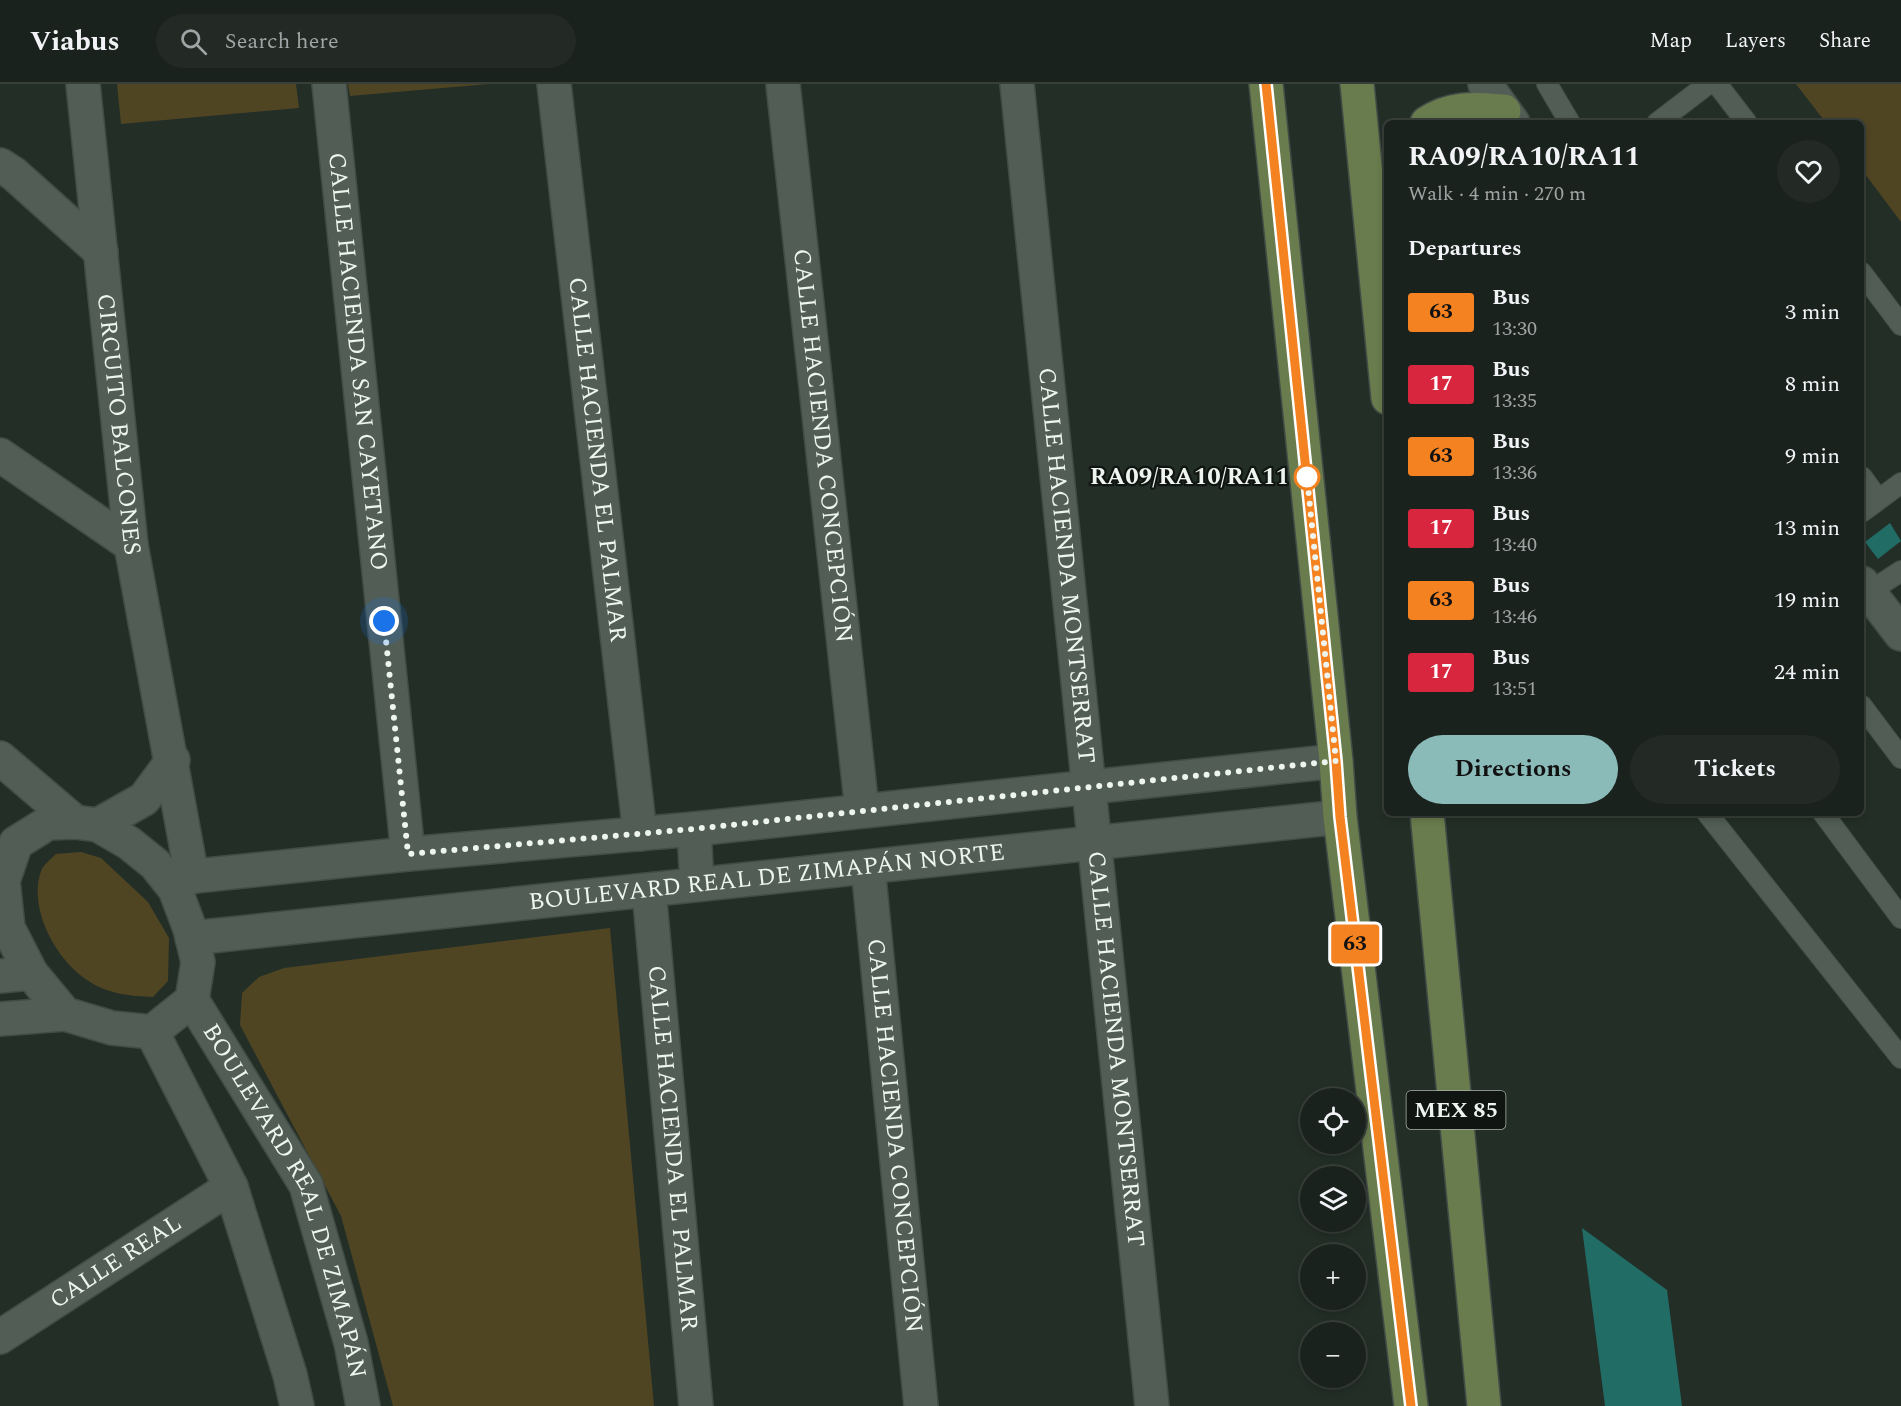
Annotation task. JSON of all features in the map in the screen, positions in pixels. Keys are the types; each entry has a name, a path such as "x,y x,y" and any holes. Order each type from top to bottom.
{"main road":[{"name":"MEX 85","path":"1266,84 1340,817 1411,1406"},
{"path":"1357,84 1377,168 1384,314"},
{"path":"1432,120 1462,108 1509,117"},
{"name":"MEX 85","path":"1427,816 1484,1406"}],"street":[{"name":"CIRCUITO BALCONES","path":"83,84 131,545 173,760 180,878"},
{"name":"CALLE HACIENDA SAN CAYETANO","path":"329,84 408,854"},
{"name":"CALLE HACIENDA EL PALMAR","path":"554,84 640,834"},
{"name":"CALLE HACIENDA CONCEPCIÓN","path":"783,84 862,810"},
{"name":"CALLE HACIENDA MONTSERRAT","path":"1017,84 1087,788 1152,1406"},
{"path":"1485,84 1509,117"},
{"path":"0,165 14,174 101,252"},
{"path":"0,455 131,545"},
{"path":"1865,587 1901,634"},
{"path":"0,758 87,823 129,843 155,864 180,878 408,854 693,829 1336,761"},
{"path":"65,1014 15,974 3,881 8,836 48,824 87,823 144,799 173,760"},
{"name":"BOULEVARD REAL DE ZIMAPÁN NORTE","path":"192,938 1340,817"},
{"path":"693,829 697,884"},
{"name":"CALLE HACIENDA CONCEPCIÓN","path":"868,867 921,1406"},
{"path":"0,1019 65,1014 112,1028 152,1032 192,1000 198,962 175,889 180,878"},
{"name":"CALLE HACIENDA EL PALMAR","path":"649,891 696,1406"},
{"name":"BOULEVARD REAL DE ZIMAPÁN","path":"192,1000 306,1185 351,1343 363,1406"},
{"name":"BOULEVARD REAL DE ZIMAPÁN","path":"152,1032 231,1187 297,1406"},
{"name":"CALLE REAL","path":"0,1336 231,1187"}],"lane":[{"path":"1547,84 1568,120"},
{"path":"1661,120 1708,84"},
{"path":"1717,84 1745,120"},
{"path":"1864,276 1901,324"},
{"path":"1864,480 1878,499"},
{"path":"1864,510 1901,483"},
{"path":"1865,587 1901,571"},
{"path":"1864,709 1901,758"},
{"path":"1709,816 1901,1058"},
{"path":"1825,816 1901,918"}],"shaded area":[{"path":"117,84 296,84 299,108 121,124"},
{"path":"348,84 489,84 350,96"},
{"path":"1796,84 1901,84 1901,222 1864,173 1864,120 1824,120"},
{"path":"81,852 101,858 148,902 169,938 168,981 153,997 127,995 95,985 75,971 64,959 47,932 38,901 41,871 56,854"},
{"path":"610,928 654,1406 393,1406 341,1216 240,1025 242,993 259,977 284,968"}],"building":[{"path":"1890,523 1901,541 1878,559 1865,542"},
{"path":"1582,1228 1667,1290 1682,1406 1605,1406"}],"bus line":[{"name":"63","path":"1266,84 1340,817 1411,1406"}],"place":[{"name":"RA09/RA10/RA11","path":"1307,477"}],"route":[{"path":"384,621 408,854 693,829 1336,761 1307,477"}]}
